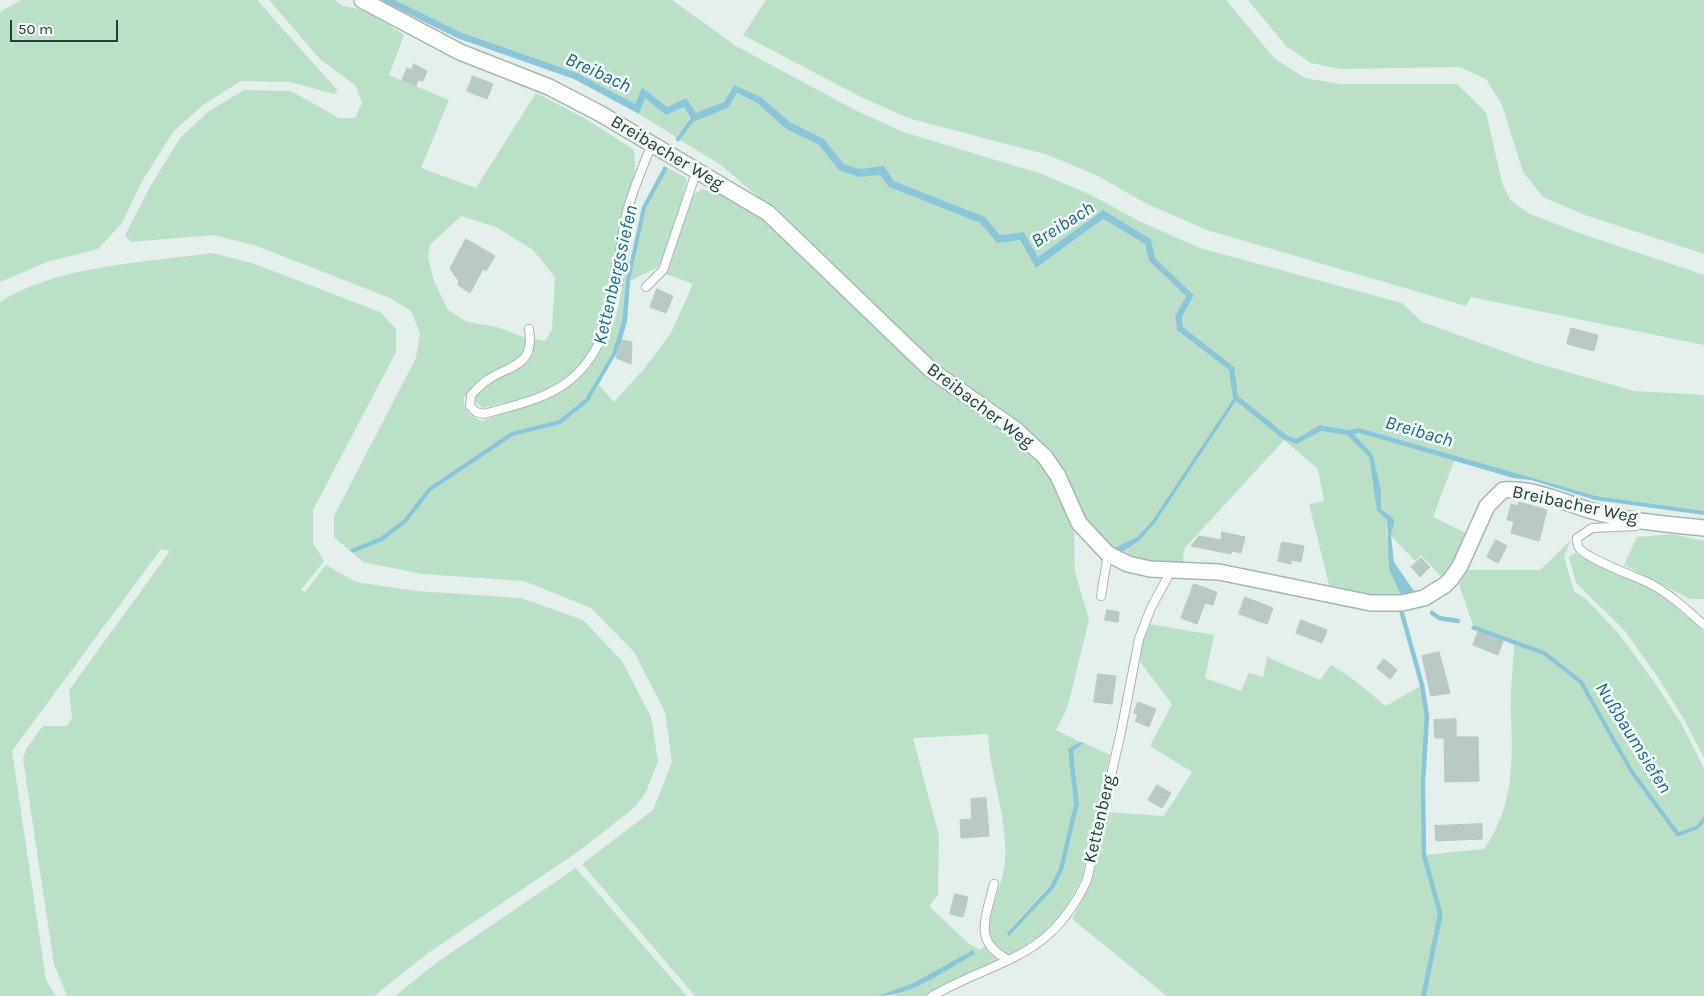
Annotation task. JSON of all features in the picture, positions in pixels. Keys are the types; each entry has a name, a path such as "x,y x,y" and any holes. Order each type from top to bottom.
{"street":[{"name":"Breibacher Weg","path":"362,0 460,52 549,87 601,114 768,213 931,370 1024,437 1045,457 1058,476 1079,524 1108,554 1128,564 1150,568 1219,572 1252,577 1371,603 1402,603 1424,598 1445,585 1452,578 1460,566 1487,506 1503,490 1517,489 1533,492 1590,510 1663,524 1704,528"}],"lane":[{"path":"529,329 531,340 527,356 513,368 489,378 471,395 470,406 476,412 484,414 542,395 565,384 590,358 608,320 627,214 652,144"},
{"path":"646,287 663,270 697,170"},
{"path":"1663,524 1592,528 1578,538 1577,543 1580,550 1590,556 1619,568 1674,598 1704,625"},
{"path":"1101,596 1105,559 1108,554"},
{"name":"Kettenberg","path":"932,996 1009,960 1051,934 1072,908 1087,880 1121,732 1139,639 1151,608 1172,569"},
{"path":"994,884 985,925 986,942 996,954 1009,960"}],"green space":[{"path":"21,0 257,0 338,91 334,94 290,82 241,81 203,105 173,132 141,183 122,223 98,249 47,262 0,282 0,12"},
{"path":"269,0 334,0 343,6 368,11 404,35 389,75 449,100 421,168 476,188 536,93 584,118 633,149 635,158 632,186 622,222 613,287 601,329 579,365 562,380 544,390 483,408 475,402 475,396 490,382 524,362 528,357 533,339 545,341 552,330 555,277 533,250 496,227 461,216 430,245 428,257 434,281 448,310 467,322 497,327 526,338 523,354 519,359 487,375 474,385 464,397 464,406 468,412 482,421 548,396 582,374 595,358 607,338 617,312 625,259 630,261 622,321 612,354 585,399 559,420 511,432 428,488 404,519 380,537 349,550 334,537 334,516 416,358 420,333 411,311 390,298 257,246 213,235 131,242 125,235 150,187 180,138 209,111 244,90 291,91 339,118 355,118 362,103 356,86 320,59"},
{"path":"395,0 672,0 736,46 855,110 903,132 1042,174 1089,194 1139,221 1200,248 1402,303 1422,322 1536,363 1634,391 1704,395 1704,511 1596,496 1359,428 1348,430 1320,425 1296,439 1288,436 1237,396 1233,367 1183,327 1182,317 1194,295 1155,258 1151,239 1103,210 1038,257 1024,232 1000,235 985,217 894,181 884,167 860,169 844,164 824,139 790,122 761,97 734,85 724,102 695,114 686,98 667,107 642,87 635,104 577,73 460,32"},
{"path":"766,0 1226,0 1274,58 1305,78 1340,84 1457,84 1486,112 1502,183 1511,201 1530,214 1579,233 1704,275 1704,345 1471,297 1466,306 1207,230 1147,204 1098,176 1048,155 908,118 861,97 743,35"},
{"path":"1248,0 1704,0 1704,254 1585,215 1543,197 1523,172 1502,105 1486,79 1460,67 1341,69 1311,63 1287,47"},
{"path":"736,93 757,103 786,129 819,145 840,170 859,177 880,174 889,187 980,223 997,243 1020,240 1036,268 1103,219 1145,244 1149,261 1186,296 1175,316 1177,330 1229,370 1233,399 1152,521 1137,537 1112,549 1084,520 1063,474 909,341 765,203 721,165 680,140 693,122 728,108"},
{"path":"645,97 666,115 684,107 690,118 676,137 639,114"},
{"path":"668,168 685,177 687,181 664,259 658,267 630,281 646,208"},
{"path":"702,189 733,198 757,213 1013,433 1042,462 1053,477 1074,527 1075,572 1089,620 1067,709 1056,730 1080,742 1069,749 1074,804 1059,868 1050,885 1007,932 1054,888 1079,804 1073,751 1084,743 1110,755 1082,878 1063,913 1046,932 1000,961 926,996 891,996 914,987 973,951 913,983 878,996 695,996 582,864 653,810 672,762 665,712 634,652 591,608 524,581 422,574 363,562 353,553 383,541 407,522 431,491 513,436 561,424 589,401 599,385 614,402 644,369 671,333 693,284 666,274 688,203 694,194","holes":["988,734 989,750 1004,829 1005,861 991,913 989,933 991,943 980,950 969,944 929,906 938,895 939,836 913,738"]},
{"path":"212,253 252,263 380,312 396,329 396,352 313,510 313,543 324,561 301,590 305,592 326,565 356,582 416,591 521,598 583,620 622,661 651,717 658,761 646,792 634,808 579,851 428,953 374,996 67,996 54,964 23,759 26,749 43,726 67,726 72,718 69,690 170,551 161,549 12,751 46,980 56,996 0,996 0,302 22,290 47,280 74,273 102,267"},
{"path":"1236,401 1284,440 1184,549 1183,562 1140,561 1119,554 1139,541 1155,523"},
{"path":"1321,431 1348,435 1369,457 1377,511 1387,520 1386,532 1402,597 1373,597 1330,589 1309,504 1324,501 1318,469 1284,440 1297,444"},
{"path":"1359,433 1454,461 1433,517 1470,535 1444,580 1421,555 1415,561 1391,536 1392,520 1381,509 1381,490 1373,455 1353,434"},
{"path":"1672,534 1704,541 1704,599 1690,599 1624,565 1637,537"},
{"path":"1571,540 1564,557 1574,591 1587,600 1619,634 1655,683 1681,723 1704,768 1704,816 1696,826 1679,832 1633,770 1583,681 1545,651 1473,625 1459,584 1467,570 1540,570"},
{"path":"1575,553 1646,587 1677,608 1704,632 1704,758 1685,721 1659,679 1625,631 1576,583 1569,557"},
{"path":"1149,624 1214,635 1205,678 1241,691 1249,673 1263,677 1267,657 1320,680 1331,665 1349,676 1386,706 1422,685 1427,716 1423,782 1424,855 1484,849 1494,834 1506,802 1511,769 1511,699 1514,644 1543,655 1579,683 1630,773 1677,837 1698,829 1704,823 1704,996 1426,996 1443,914 1439,913 1421,996 1167,996 1072,919 1085,894 1097,854 1106,812 1164,816 1192,772 1150,746 1172,704 1138,659"},
{"path":"576,868 687,996 395,996 436,963"}],"water":[{"path":"380,0 395,0 460,32 577,73 635,104 642,87 667,107 686,98 696,113 724,102 734,85 761,97 790,122 824,139 844,164 860,169 884,166 894,181 985,217 1000,235 1024,232 1038,257 1103,210 1151,239 1155,258 1194,295 1182,317 1183,327 1234,367 1238,396 1288,436 1296,439 1320,425 1348,430 1359,428 1596,496 1704,511 1704,515 1595,500 1531,480 1513,478 1359,433 1354,434 1373,455 1381,490 1381,509 1393,518 1394,522 1391,536 1394,562 1416,594 1402,597 1389,569 1387,520 1377,511 1369,457 1347,435 1321,431 1297,444 1284,440 1236,401 1155,523 1139,541 1119,554 1112,549 1137,537 1152,521 1233,399 1229,370 1177,330 1175,316 1186,296 1149,261 1145,244 1103,219 1036,268 1020,240 997,243 980,223 889,187 880,175 859,177 839,170 819,145 786,129 757,103 737,93 728,108 693,122 684,107 666,115 645,98 639,114 574,79 457,38"},
{"path":"664,166 668,168 646,208 630,281 627,322 619,349 589,401 561,424 513,436 431,491 407,522 383,541 353,553 349,550 380,537 404,519 428,488 511,432 559,420 585,399 612,354 622,321 626,280 642,207"},
{"path":"1473,625 1545,651 1583,681 1633,770 1679,832 1696,826 1704,816 1704,823 1698,829 1677,837 1630,773 1579,683 1543,655 1471,629"},
{"path":"1080,742 1084,743 1073,751 1079,804 1063,870 1054,888 1009,936 1007,933 1050,886 1059,868 1074,804 1068,749"},
{"path":"1438,913 1443,914 1426,996 1421,996"},
{"path":"973,950 975,954 916,987 891,995 878,996 913,983"}],"building":[{"path":"414,64 427,71 423,81 418,80 416,86 402,80 407,68 411,70"},
{"path":"473,76 493,84 487,99 467,91"},
{"path":"466,239 495,256 486,271 483,269 470,293 458,285 459,281 450,269"},
{"path":"657,289 673,296 666,313 650,307"},
{"path":"1571,328 1598,335 1594,351 1567,344"},
{"path":"622,340 632,342 631,364 616,358"},
{"path":"1519,502 1547,510 1539,541 1511,533 1514,521 1507,520 1511,504 1518,506"},
{"path":"1222,532 1245,537 1241,553 1232,551 1231,554 1191,546 1199,536 1221,540"},
{"path":"1496,540 1507,546 1498,563 1487,557"},
{"path":"1282,542 1304,546 1301,562 1291,560 1291,564 1278,561"},
{"path":"1421,558 1430,567 1420,577 1411,567"},
{"path":"1194,584 1217,592 1213,605 1205,603 1197,624 1181,618"},
{"path":"1245,597 1273,608 1267,624 1239,614"},
{"path":"1107,610 1119,612 1118,622 1105,620"},
{"path":"1301,620 1327,630 1322,643 1296,633"},
{"path":"1478,632 1503,641 1498,655 1473,645"},
{"path":"1439,652 1450,693 1431,696 1422,656"},
{"path":"1384,659 1397,670 1390,679 1377,668"},
{"path":"1098,674 1116,676 1112,704 1094,702"},
{"path":"1138,702 1156,709 1149,727 1135,721 1138,714 1134,713"},
{"path":"1456,719 1456,737 1478,737 1479,781 1445,782 1444,738 1435,738 1434,720"},
{"path":"1157,785 1171,793 1162,808 1148,800"},
{"path":"986,798 989,836 961,838 960,820 972,819 971,799"},
{"path":"1482,824 1482,839 1436,841 1435,826"},
{"path":"955,894 968,897 963,917 950,914"}],"waterway":[{"name":"Kettenbergssiefen","path":"678,139 694,117"},
{"path":"1401,610 1422,685 1427,716 1423,782 1424,855 1440,913 1439,919"},
{"name":"Nußbaumsiefen","path":"1432,613 1439,618 1458,621"}],"water label":[{"name":"Breibach","path":"598,73"},
{"name":"Breibach","path":"1063,225"},
{"name":"Breibach","path":"1419,432"}]}
